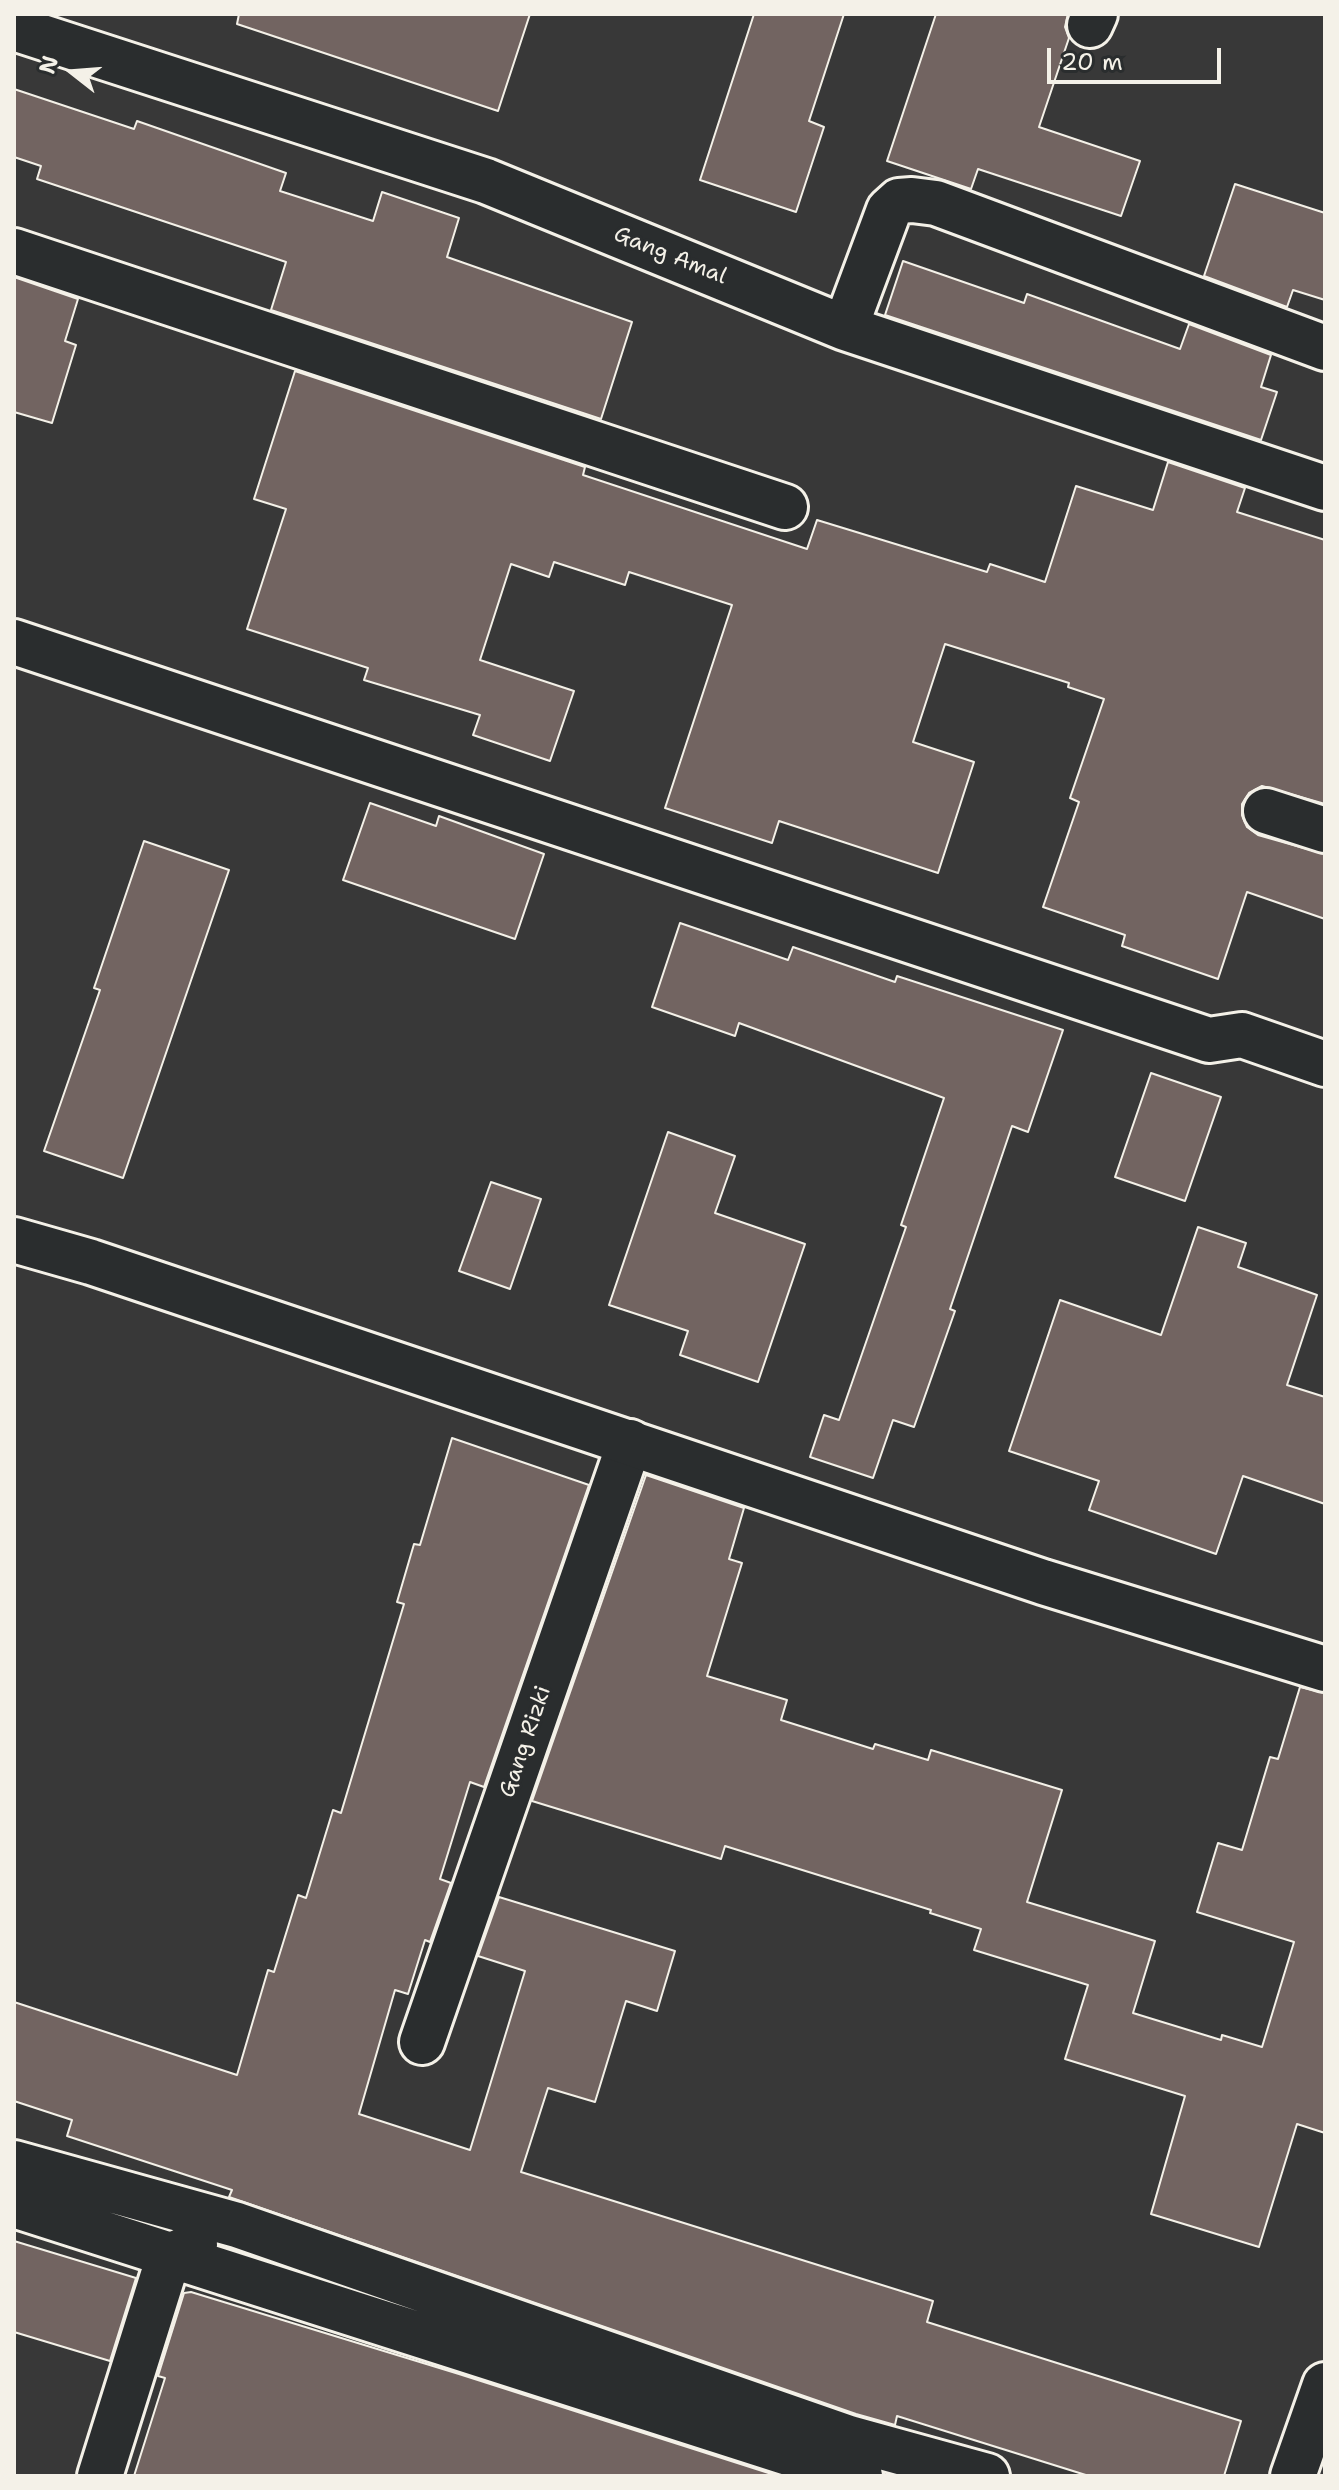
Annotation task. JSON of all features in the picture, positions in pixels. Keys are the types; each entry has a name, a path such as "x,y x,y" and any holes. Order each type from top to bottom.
{"street":[{"name":"Gang Amal","path":"14,28 486,181 845,328 1325,488"},
{"path":"845,328 889,210 899,201 912,200 936,203 1325,348"},
{"path":"14,251 785,507"},
{"path":"14,642 1209,1040 1242,1035 1325,1064"},
{"path":"1266,811 1325,830"},
{"path":"14,1240 630,1442 1043,1582 1325,1669"},
{"name":"Gang Rizki","path":"422,2042 630,1442"},
{"path":"14,2163 237,2225 846,2465"},
{"path":"14,2205 169,2256 846,2465 987,2476"},
{"path":"100,2476 169,2256 237,2225"},
{"path":"1293,2476 1325,2385"}],"building":[{"path":"239,14 530,14 498,111 237,24"},
{"path":"754,14 844,14 809,121 824,127 796,212 700,180"},
{"path":"936,14 1068,14 1065,27 1069,38 1039,127 1140,161 1121,216 978,169 971,189 887,161"},
{"path":"14,89 134,129 137,121 286,173 280,191 373,221 382,192 459,218 447,257 632,322 601,419 271,310 286,262 37,179 41,166 14,157"},
{"path":"1235,184 1325,213 1325,300 1293,290 1287,307 1204,276"},
{"path":"903,261 1024,303 1027,294 1180,349 1189,324 1271,355 1261,387 1277,392 1261,440 885,315"},
{"path":"14,277 78,299 65,341 76,345 52,423 14,412"},
{"path":"295,371 585,467 583,475 807,549 817,520 987,572 990,564 1045,582 1076,486 1153,510 1168,462 1245,488 1237,512 1325,540 1325,804 1262,786 1249,793 1242,804 1242,815 1247,827 1258,835 1325,854 1325,919 1247,892 1218,979 1122,946 1125,935 1043,907 1079,802 1070,798 1104,699 1068,687 1069,683 945,644 913,742 974,762 938,873 779,821 772,843 665,808 732,605 629,572 625,585 554,562 549,577 511,564 480,660 574,691 550,761 473,735 480,715 364,680 368,668 247,629 286,509 254,499"},
{"path":"370,803 436,826 439,816 544,854 515,939 343,880"},
{"path":"144,841 229,870 123,1178 44,1151 100,990 94,988"},
{"path":"680,923 788,960 793,947 895,982 897,976 1063,1030 1028,1132 1012,1126 950,1309 955,1311 914,1427 893,1420 873,1478 810,1457 824,1415 839,1420 906,1227 901,1225 944,1098 739,1023 735,1036 652,1007"},
{"path":"1151,1073 1221,1097 1185,1201 1115,1177"},
{"path":"668,1132 735,1156 715,1213 805,1244 758,1382 680,1355 688,1331 609,1305"},
{"path":"491,1182 541,1199 510,1289 459,1271"},
{"path":"1198,1227 1246,1243 1238,1267 1317,1295 1287,1385 1325,1397 1325,1504 1243,1476 1216,1554 1089,1510 1099,1481 1009,1451 1060,1300 1161,1335"},
{"path":"452,1438 589,1485 484,1787 470,1782 440,1879 451,1883 430,1942 425,1940 408,1994 395,1990 359,2114 470,2150 525,1971 478,1956 499,1897 675,1951 657,2011 626,2001 595,2102 548,2088 521,2172 933,2301 927,2322 1241,2421 1224,2476 1089,2476 897,2416 895,2425 856,2414 229,2197 232,2190 67,2136 72,2120 14,2101 14,2002 237,2075 268,1970 274,1972 298,1895 306,1898 333,1810 341,1813 404,1604 397,1602 414,1544 420,1545"},
{"path":"646,1475 744,1508 729,1559 742,1563 707,1676 787,1700 781,1720 873,1749 875,1744 928,1760 931,1750 1062,1790 1027,1902 1155,1941 1133,2013 1221,2040 1222,2035 1262,2047 1294,1942 1197,1912 1218,1843 1242,1850 1270,1757 1278,1759 1300,1687 1325,1693 1325,2133 1297,2124 1259,2247 1151,2214 1185,2096 1065,2059 1088,1985 974,1950 981,1929 930,1913 931,1910 725,1846 721,1859 532,1801"},
{"path":"14,2241 136,2278 110,2361 14,2332"},
{"path":"191,2292 778,2476 134,2476 165,2378 158,2376 184,2293"}]}
